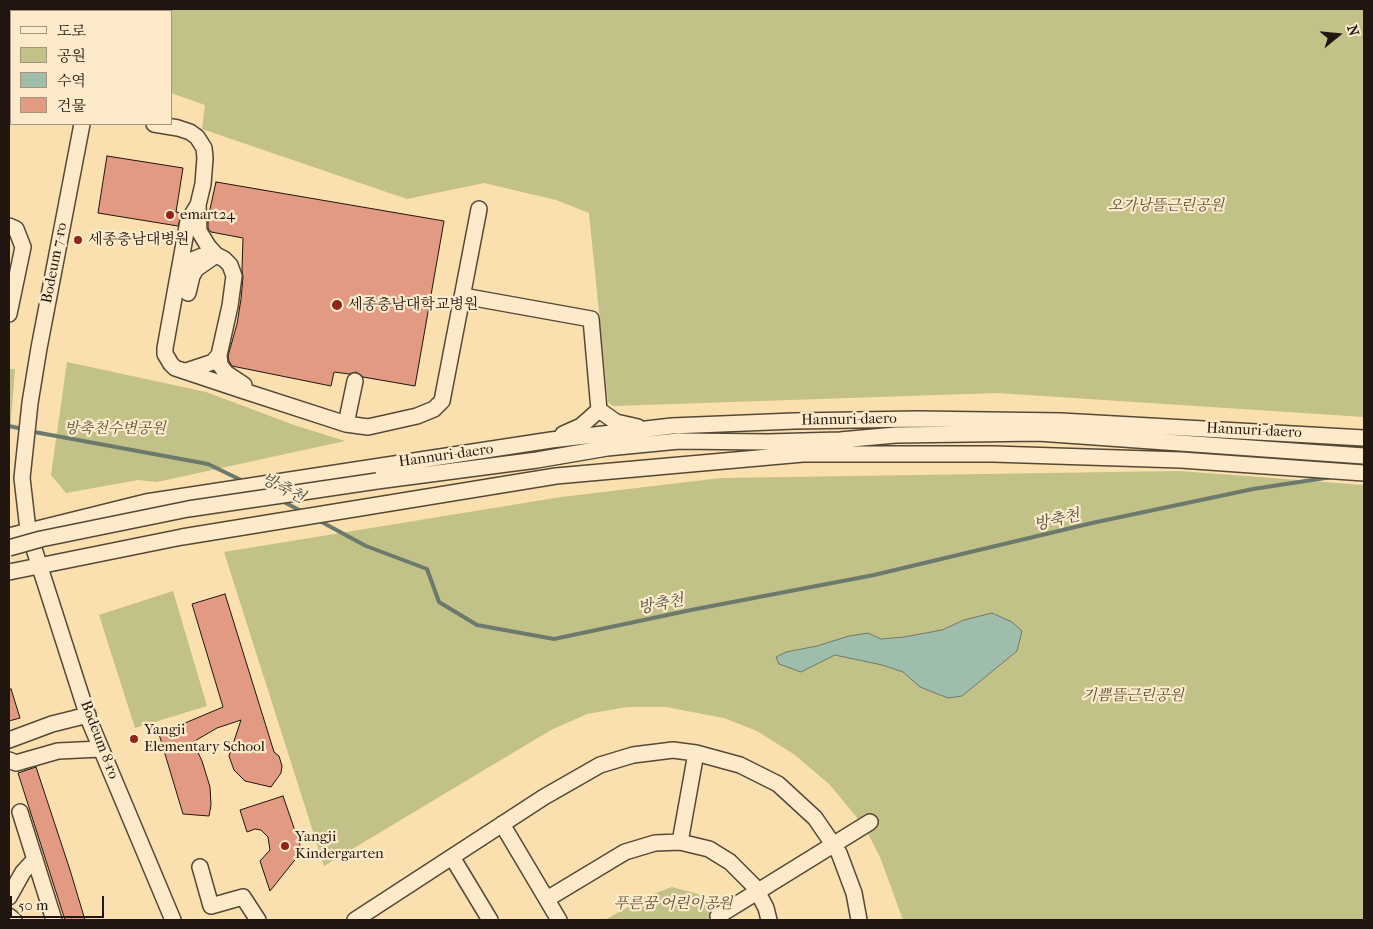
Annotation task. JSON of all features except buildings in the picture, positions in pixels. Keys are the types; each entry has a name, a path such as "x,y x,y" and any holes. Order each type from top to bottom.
{"street":[{"name":"Bodeum 7-ro","path":"28,530 22,478 30,403 82,125"},
{"path":"160,125 190,132 197,137 204,148 206,166 198,205 199,231 216,255 230,265 234,276 219,355 220,365 226,373 267,398"},
{"path":"198,205 188,221 165,348 165,354 171,364 186,371 346,424 368,428 417,416 434,409 442,401 479,209"},
{"path":"9,226 16,229 23,247 9,314"},
{"path":"179,270 192,260 202,256 216,255"},
{"path":"188,293 192,276 196,269 216,255"},
{"path":"463,296 591,319 599,410 616,422 646,429"},
{"path":"186,371 205,366 213,362 219,355"},
{"path":"346,424 355,381"},
{"path":"551,440 581,426 599,410"},
{"name":"Hannuri-daero","path":"28,530 146,502 551,440 672,426 794,421 918,419 1070,421 1364,438"},
{"path":"9,548 41,539 188,509 518,463 607,448 679,441 768,442 840,440 896,435 1038,433 1364,456"},
{"path":"9,572 38,561 556,476 685,463 803,454 994,454 1181,460 1364,472"},
{"path":"9,536 28,530 38,561"},
{"name":"Bodeum 8-ro","path":"38,561 88,715 173,920"},
{"path":"9,740 52,724 88,715"},
{"path":"9,760 16,763 58,752 101,749"},
{"path":"355,920 376,915 452,857 544,797 600,765 633,755 673,750 696,752 740,765 778,784 815,818 839,853 854,893 859,920"},
{"path":"680,842 696,752"},
{"path":"20,812 54,920"},
{"path":"718,916 870,822"},
{"path":"502,824 560,920"},
{"path":"547,899 625,852 655,843 680,842 709,849 730,862 757,892 766,908 769,920"},
{"path":"452,857 490,920"},
{"path":"9,897 23,872 35,859"},
{"path":"200,866 213,913 243,897 258,920"},
{"path":"9,916 14,920"}],"green space":[{"name":"오가낭뜰근린공원","path":"1364,9 1364,417 997,393 613,406 608,402 589,213 556,200 484,183 407,199 202,129 205,105 172,93 172,10 124,10"},
{"name":"방축천수변공원","path":"67,362 206,392 294,425 345,441 157,482 138,480 66,493 51,475"},
{"path":"9,369 15,369 9,444"},
{"name":"기쁨뜰근린공원","path":"1179,471 1364,485 1364,920 903,920 880,857 864,826 830,785 795,755 757,731 724,718 666,707 627,707 587,714 551,730 324,866 224,552 561,497 721,478"},
{"path":"173,591 207,706 135,728 99,615"},
{"name":"푸른꿈 어린이공원","path":"672,887 698,894 715,911 720,920 605,920 645,897"}],"water":[{"path":"992,613 1012,622 1022,631 1017,651 962,696 948,698 920,687 903,672 882,665 835,655 801,672 779,664 776,657 786,652 817,646 849,636 868,633 881,639 942,630 964,620"}],"waterway":[{"name":"방축천","path":"9,426 23,429"},
{"name":"방축천","path":"29,431 208,464 243,481"},
{"name":"방축천","path":"318,520 366,546 427,569 439,602 477,625 554,639 691,610 874,575 1092,523 1253,489 1332,477"},
{"name":"방축천","path":"280,500 303,512"}],"place":[{"name":"emart24","path":"170,215"},
{"name":"세종충남대병원","path":"78,240"},
{"name":"세종충남대학교병원","path":"337,305"},
{"name":"Yangji Elementary School","path":"134,739"},
{"name":"Yangji Kindergarten","path":"285,846"}]}
